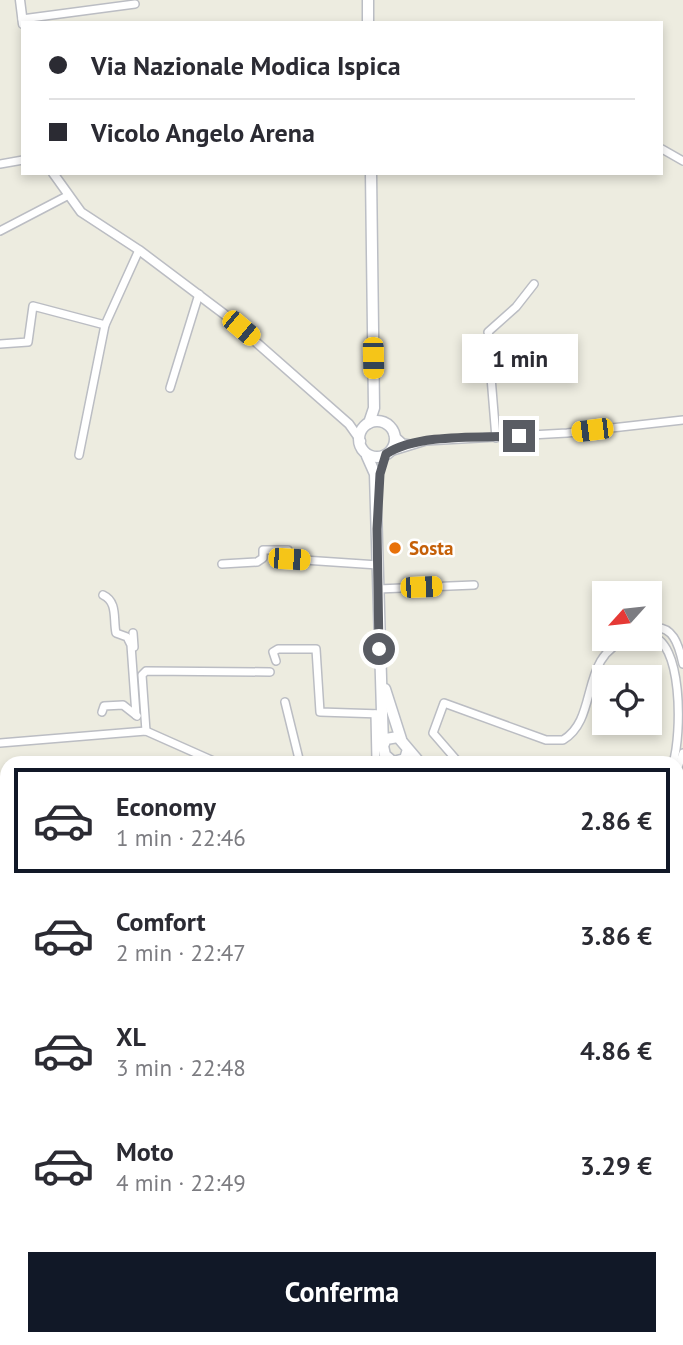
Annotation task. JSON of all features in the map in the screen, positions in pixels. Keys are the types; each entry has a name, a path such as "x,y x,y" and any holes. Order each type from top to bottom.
{"main road":[{"path":"368,0 368,21"},
{"path":"371,175 374,408 361,440 375,474 380,658 378,714 381,756"},
{"path":"374,351 380,408 393,435 380,474 377,529"},
{"path":"368,424 380,420 387,423"},
{"path":"367,456 378,459 387,454"},
{"path":"380,658 387,701 401,739 414,756"},
{"path":"381,756 386,739 391,736 401,739"},
{"path":"407,756 408,749"}],"street":[{"path":"20,0 22,21"},
{"path":"28,21 135,4"},
{"path":"663,150 683,161"},
{"path":"0,164 21,160"},
{"path":"54,175 67,196 88,217 199,294 349,424 361,440"},
{"path":"0,231 67,196"},
{"path":"79,456 105,325 139,250"},
{"path":"496,438 491,377 495,363 488,332 516,307 534,284"},
{"path":"170,388 199,294"},
{"path":"0,344 28,342 33,306 105,325"},
{"path":"393,435 402,443 410,444 567,433 683,420"},
{"path":"349,424 368,424"},
{"path":"387,454 410,444"},
{"path":"222,564 257,562 263,558 263,550 288,550 289,559 378,565"},
{"path":"378,589 474,585"},
{"path":"103,595 110,598 114,606 116,633 127,637 131,645 138,717 144,731"},
{"path":"662,628 672,634 683,664"},
{"path":"133,633 138,717"},
{"path":"662,640 671,646 680,677 682,715 674,756"},
{"path":"275,661 273,652 278,649 316,649 320,712 378,714 381,756"},
{"path":"453,756 433,733 444,702 546,740 563,740 577,726 606,651"},
{"path":"144,731 142,675 146,671 270,672"},
{"path":"285,702 298,756"},
{"path":"102,712 104,706 123,705 138,717"},
{"path":"0,743 144,731 204,756"},
{"path":"194,751 194,756"}],"place":[{"name":"Sosta","path":"395,548"}],"route":[{"path":"379,649 377,529 380,474 386,454 426,441 519,436"}]}
